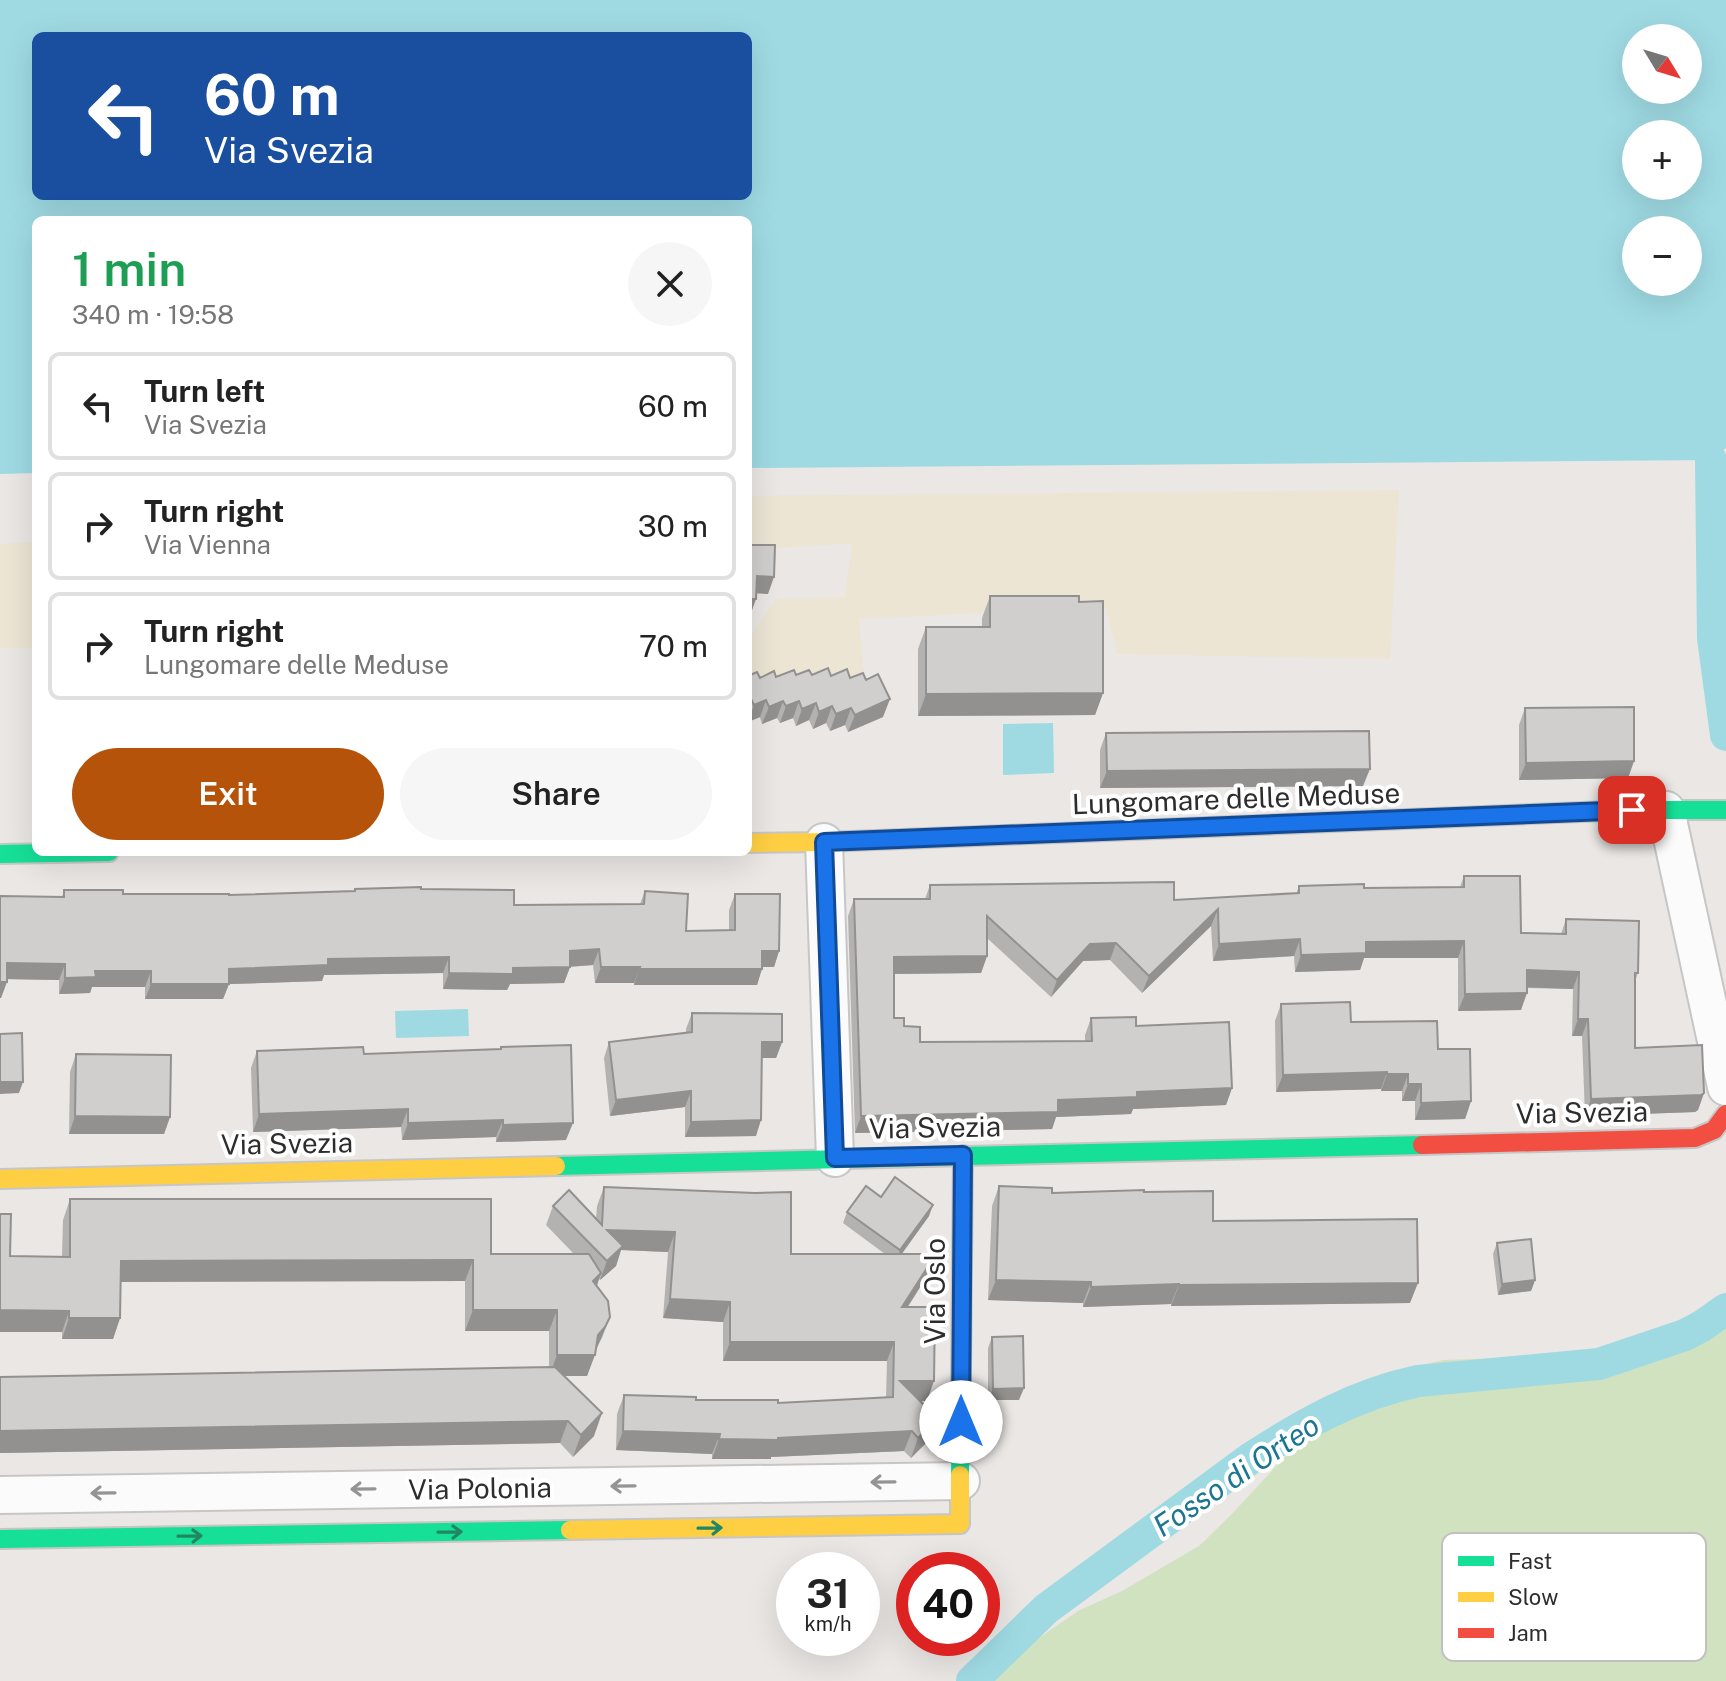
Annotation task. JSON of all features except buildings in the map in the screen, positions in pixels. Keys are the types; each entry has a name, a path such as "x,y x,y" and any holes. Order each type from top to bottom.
{"street":[{"path":"1675,810 1726,1087"},
{"name":"Lungomare delle Meduse","path":"752,843 1726,810"},
{"path":"824,842 835,1158"},
{"path":"0,854 32,853"},
{"name":"Via Svezia","path":"0,1179 1695,1138 1716,1129 1724,1118"},
{"name":"Via Oslo","path":"960,1524 963,1155"},
{"name":"Via Polonia","path":"0,1495 961,1481"},
{"name":"Via Polonia","path":"0,1539 960,1524"}],"green space":[{"path":"1726,1321 1726,1681 983,1681 1078,1611 1122,1591 1199,1546 1331,1404 1354,1387 1381,1374 1444,1360 1615,1354 1670,1343"}],"sand":[{"path":"1399,490 1390,659 1117,654 1106,607 859,619 864,679 752,678 752,634 776,599 845,597 852,543 752,550 752,496"},
{"path":"32,542 32,648 0,648 0,544"}],"water":[{"path":"0,0 1726,0 1726,448 1711,460 752,468 752,216 32,216 32,473 0,474"},
{"path":"1053,723 1054,773 1003,775 1003,724"},
{"path":"468,1009 469,1036 396,1038 395,1011"}],"waterway":[{"name":"Fosso di Orteo","path":"1711,460 1713,638 1726,735"},
{"name":"Fosso di Orteo","path":"972,1681 1046,1609 1251,1458 1351,1402 1418,1381 1599,1364 1685,1335 1726,1309"}],"traffic: fast":[{"path":"1058,833 1632,810 1726,810"},
{"path":"0,854 32,853"},
{"path":"556,1166 1422,1145"},
{"path":"960,1475 963,1155"},
{"path":"0,1539 570,1530"}],"traffic: slow":[{"path":"752,843 1058,833"},
{"path":"0,1179 556,1166"},
{"path":"570,1530 960,1524 960,1475"}],"traffic: jam":[{"path":"1422,1145 1695,1138 1714,1130 1726,1114"}],"route":[{"path":"961,1422 963,1155 835,1158 824,842 1632,810"}]}
